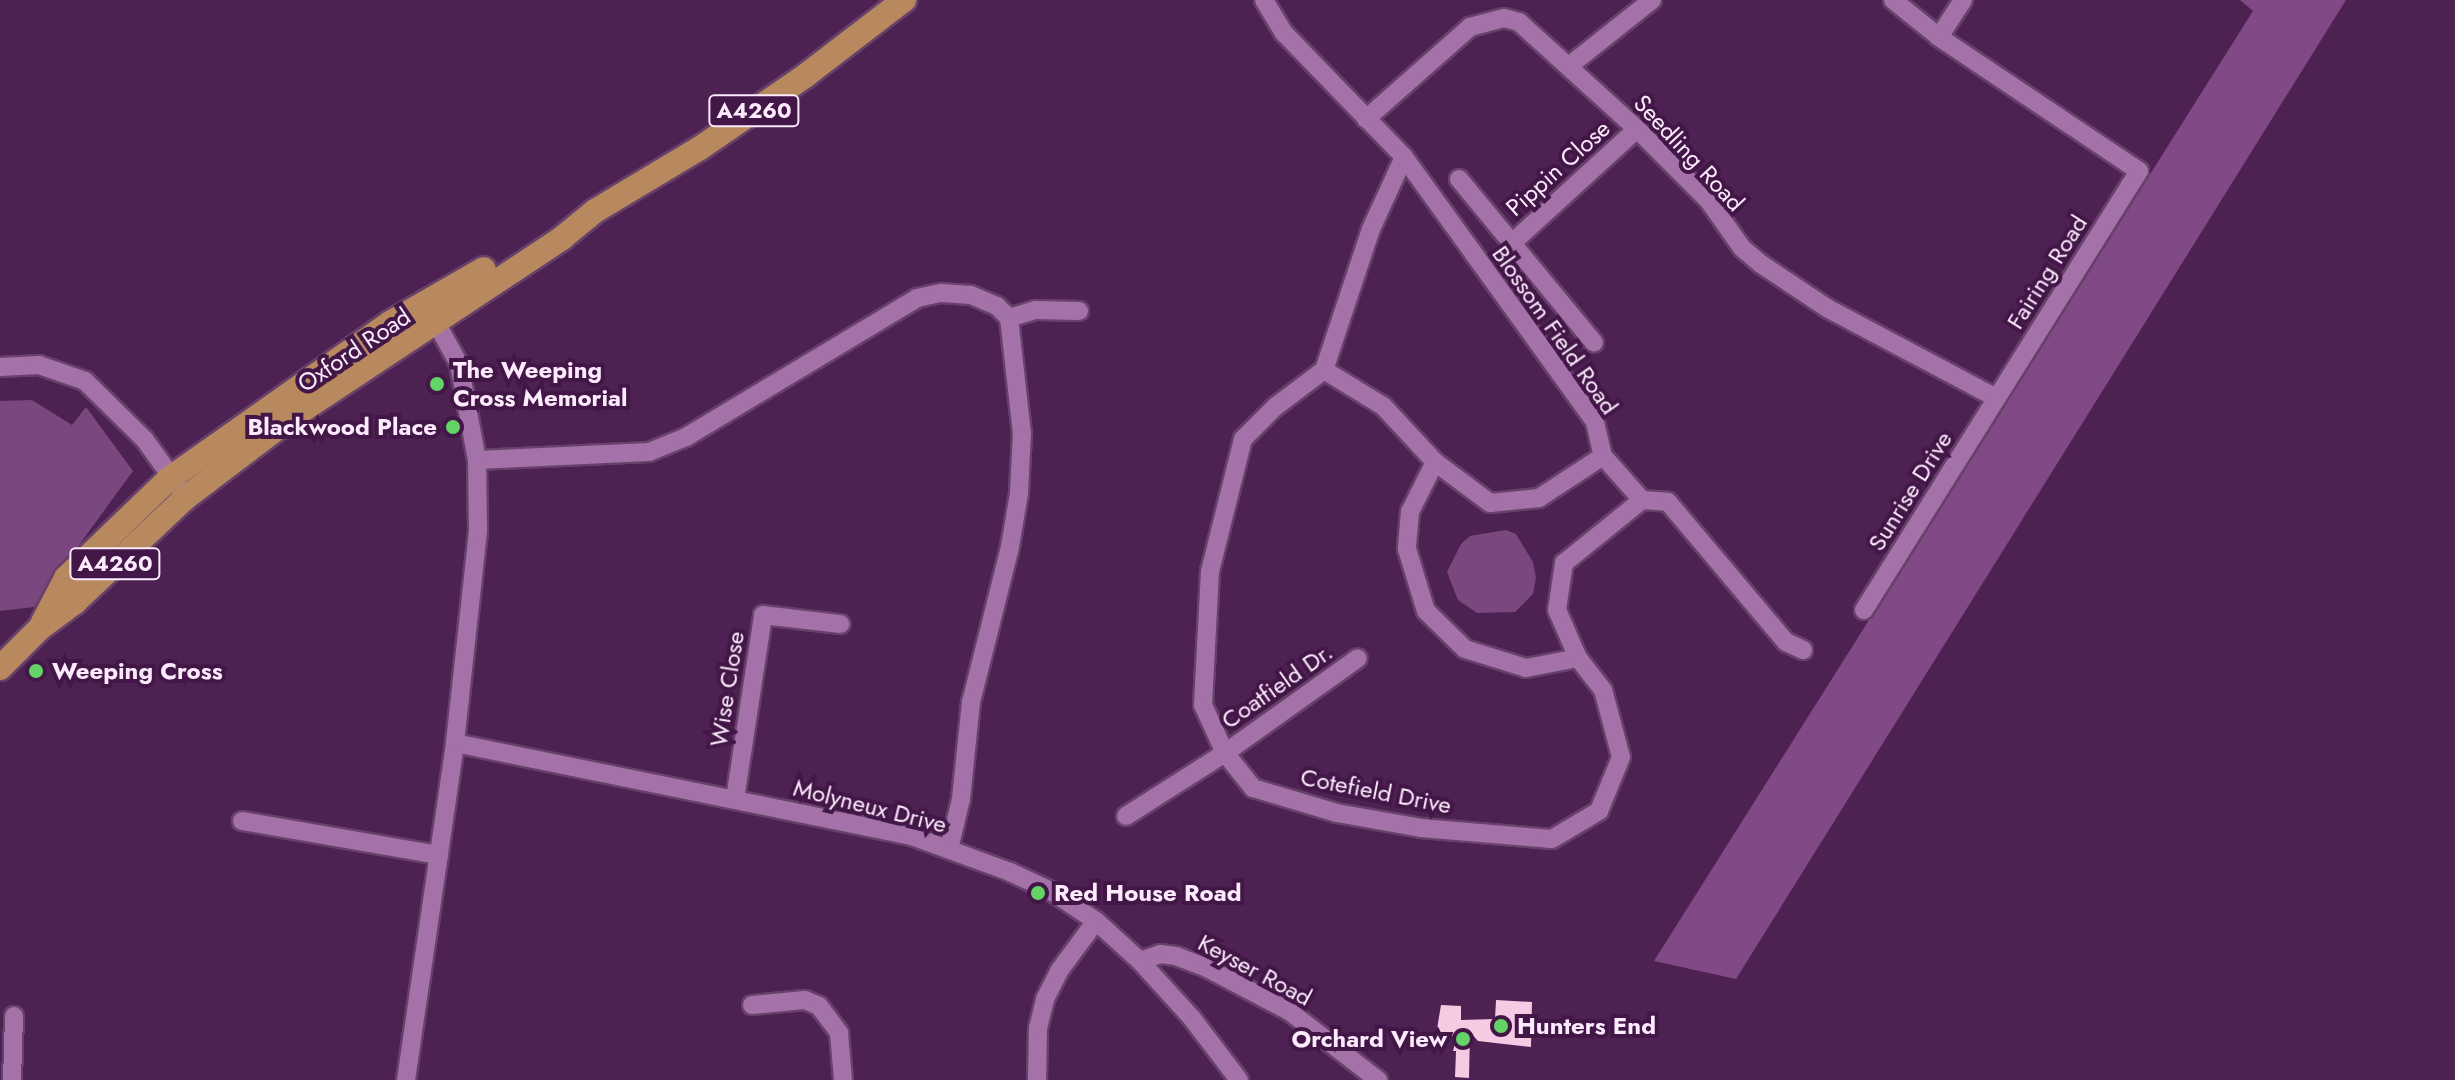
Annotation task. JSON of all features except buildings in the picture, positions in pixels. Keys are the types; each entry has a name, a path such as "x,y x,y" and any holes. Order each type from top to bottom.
{"main road":[{"name":"Oxford Road","path":"0,668 186,497 430,312 554,224 595,211 714,139 805,76 904,0"},
{"name":"Oxford Road","path":"40,628 66,578 172,477 430,312"}],"street":[{"path":"1264,0 1284,33 1404,157 1371,229 1324,370 1383,406 1435,462 1490,503 1539,498 1603,456"},
{"path":"1569,66 1652,0"},
{"path":"1893,0 1939,37 1963,0"},
{"name":"Seedling Road","path":"1366,119 1456,37 1486,20 1504,18 1519,22 1637,129 1709,201 1742,248 1761,264 1827,308 1996,398"},
{"name":"Fairing Road","path":"1939,37 2139,171 1996,398"},
{"name":"Pippin Close","path":"1512,243 1637,129"},
{"name":"Blossom Field Road","path":"1404,157 1595,422 1603,456 1642,500 1668,502 1786,642 1803,650"},
{"path":"1459,179 1594,343"},
{"path":"477,460 649,452 686,437 917,298 941,293 971,295 997,306 1009,318 1022,433 1019,493 1010,547 971,702 961,799 949,849"},
{"path":"1009,318 1036,310 1079,311"},
{"path":"406,1080 455,743 478,530 477,460 459,364 430,312"},
{"path":"0,367 39,365 85,381 145,440 186,497"},
{"name":"Cotefield Drive","path":"1324,370 1275,407 1243,439 1210,571 1203,705 1225,753 1253,788 1337,813 1421,828 1552,839 1599,811 1621,757 1603,690 1578,658 1557,610 1564,563 1642,500"},
{"name":"Sunrise Drive","path":"1864,610 1996,398"},
{"path":"1435,462 1410,512 1407,549 1426,611 1465,649 1526,668 1578,658"},
{"name":"Wise Close","path":"735,799 763,615 840,624"},
{"name":"Coatfield Dr.","path":"1126,816 1225,753 1358,658"},
{"name":"Molyneux Drive","path":"455,743 909,835 1051,891 1096,921 1140,961 1191,1017 1239,1080"},
{"path":"242,821 439,855"},
{"path":"1037,1080 1038,1028 1045,999 1059,971 1096,921"},
{"name":"Keyser Road","path":"1140,961 1160,954 1176,956 1207,968 1289,1011 1378,1080"},
{"path":"752,1005 805,1000 819,1006 839,1033 843,1080"},
{"path":"12,1080 14,1016"}],"shaded area":[{"path":"2240,0 2346,0 1736,979 1654,961 2253,11"},
{"path":"32,400 72,425 86,407 133,471 34,607 0,611 0,401"},
{"path":"1506,530 1516,534 1533,562 1536,578 1533,594 1515,612 1477,613 1458,600 1447,572 1461,544 1470,536"}],"place":[{"name":"The Weeping Cross Memorial","path":"437,384"},
{"name":"Blackwood Place","path":"453,427"},
{"name":"Weeping Cross","path":"36,671"},
{"name":"Red House Road","path":"1038,893"},
{"name":"Hunters End","path":"1501,1026"},
{"name":"Orchard View","path":"1463,1039"}]}
